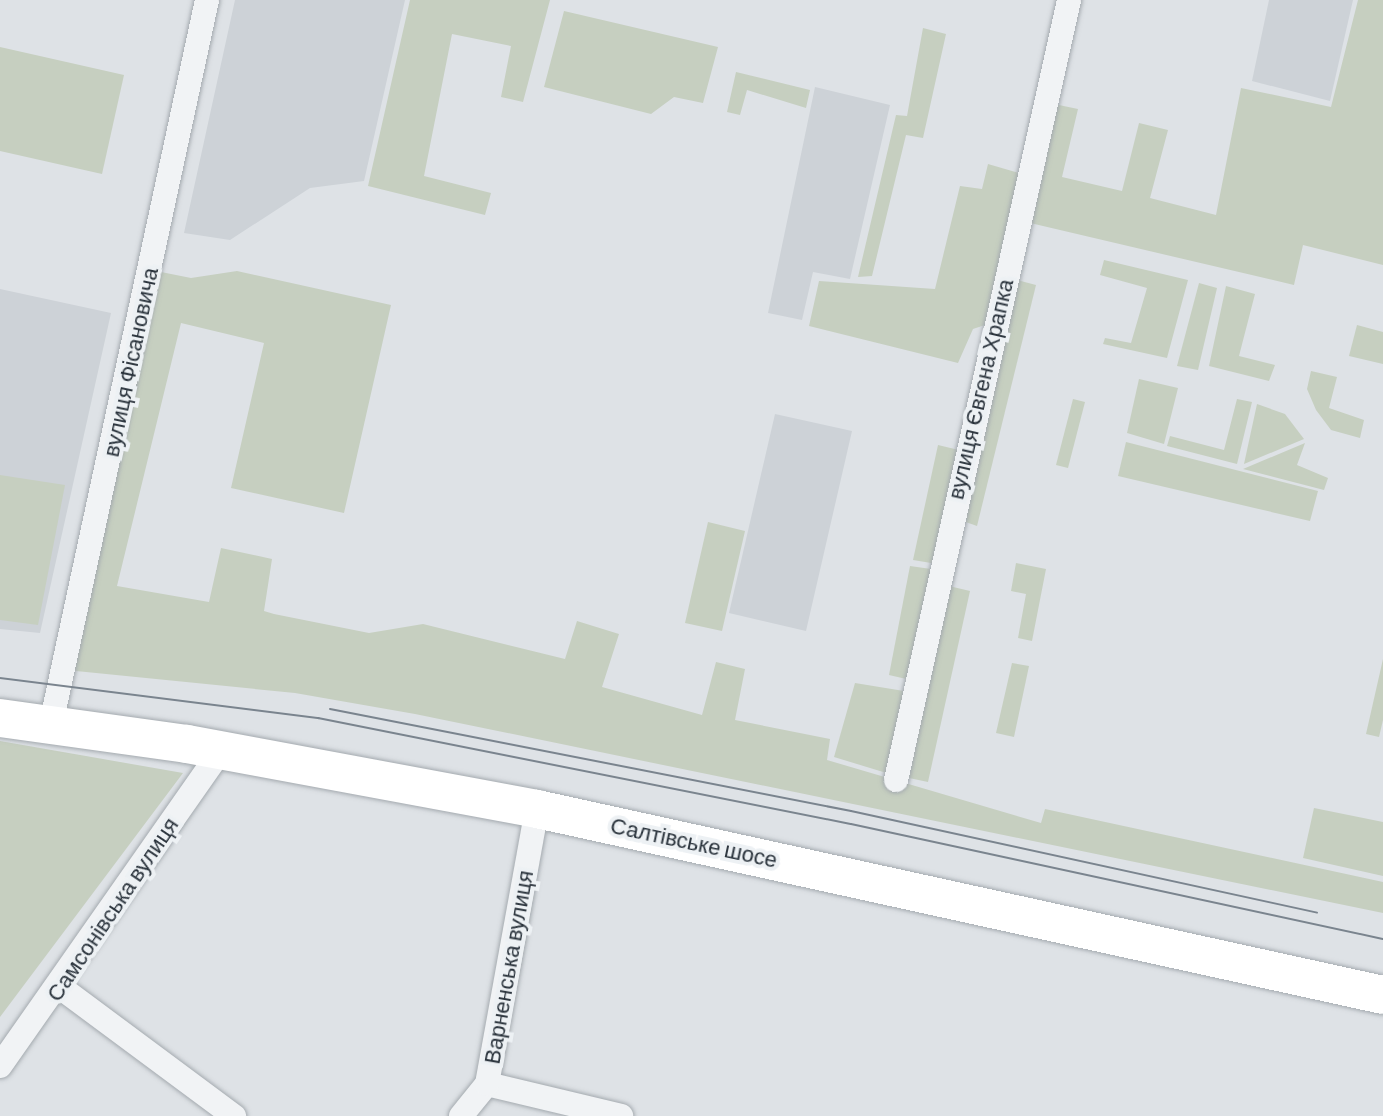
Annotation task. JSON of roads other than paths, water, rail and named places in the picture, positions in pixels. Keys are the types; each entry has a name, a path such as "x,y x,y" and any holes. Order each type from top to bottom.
{"main road":[{"name":"Салтівське шосе","path":"0,718 221,750 537,809 1383,995"}],"street":[{"name":"вулиця Фісановича","path":"51,724 207,0"},
{"name":"вулиця Євгена Храпка","path":"896,780 1069,0"},
{"name":"Самсонівська вулиця","path":"0,1066 60,987 221,750"},
{"name":"Варненська вулиця","path":"461,1116 487,1084 537,809"},
{"path":"60,987 234,1116"},
{"path":"487,1084 621,1116"}],"tram line":[{"path":"0,678 318,718 851,824 1383,939"},
{"path":"330,709 851,811 1317,913"}]}
